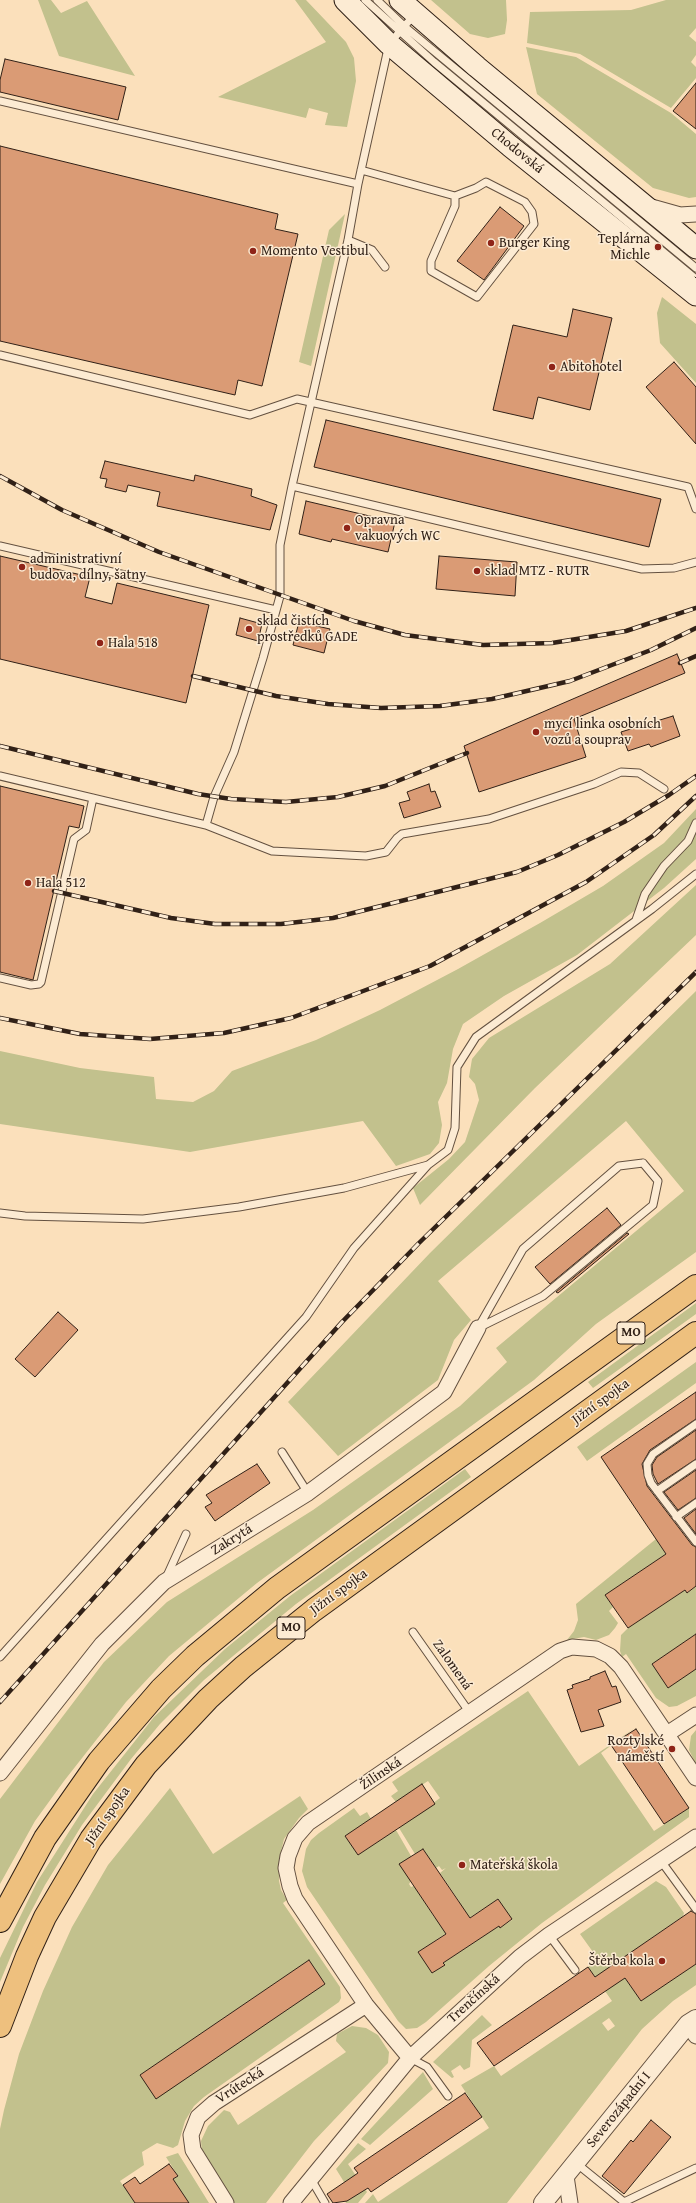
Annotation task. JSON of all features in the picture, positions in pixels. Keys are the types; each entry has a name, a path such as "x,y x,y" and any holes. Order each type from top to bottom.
{"highway":[{"name":"MO","path":"0,1921 45,1838 89,1773 129,1724 195,1656 277,1588 696,1286"},
{"name":"Jižní spojka","path":"0,2026 19,1976 42,1924 87,1845 117,1801 146,1765 208,1699 249,1662 314,1610 696,1333"}],"main road":[{"name":"Chodovská","path":"345,0 394,38 515,150 696,295"},
{"path":"400,0 410,20 646,205 696,248"}],"street":[{"path":"646,205 680,214 696,214"},
{"name":"Zakrytá","path":"0,1773 102,1644 164,1582 308,1493 444,1392 478,1328"},
{"name":"Žilinská","path":"410,2058 366,2005 295,1899 286,1868 294,1838 308,1823 560,1651 572,1647 583,1646 596,1649 610,1656 621,1666 667,1734"},
{"path":"696,1715 667,1734 696,1778"},
{"name":"Trenčínská","path":"291,2203 410,2058 520,1957 549,1935 696,1837"},
{"name":"Vrútecká","path":"226,2203 193,2150 191,2135 198,2117 214,2103 366,2005"},
{"name":"Severozápadní I","path":"543,2203 693,2026"},
{"path":"570,2203 571,2169"}],"lane":[{"path":"365,0 394,38 696,279"},
{"path":"377,0 410,20 696,268"},
{"path":"206,825 214,797 234,752 276,610 280,590 280,545 310,402 348,240 361,170 394,38 410,20"},
{"path":"0,101 358,184"},
{"path":"361,170 455,196 486,182 525,202 532,212 534,224 477,297 431,272 431,261 455,206 455,196"},
{"path":"348,240 372,250 385,267"},
{"path":"0,355 250,415 296,399 310,402 688,487 696,509"},
{"path":"292,486 642,569 674,568 696,562"},
{"path":"0,546 276,610"},
{"path":"0,776 206,825 272,851 374,856 386,852 396,838 402,834 496,817 594,784 621,772 639,773 664,789"},
{"path":"0,978 31,985 39,984 41,982 74,839 86,830 93,798"},
{"path":"636,920 645,894 664,866 688,841 696,823"},
{"path":"0,1657 306,1317 354,1248 428,1165 448,1150 455,1128 457,1067 476,1037 636,920 696,874"},
{"path":"643,1163 658,1181 654,1205 542,1296 478,1328 523,1249 619,1166 643,1163"},
{"path":"0,1213 25,1216 143,1219 239,1207 344,1188 428,1165"},
{"path":"696,1424 653,1454 647,1464 648,1475 657,1491 696,1542"},
{"path":"282,1452 308,1493"},
{"path":"657,1491 696,1464"},
{"path":"676,1517 696,1503"},
{"path":"164,1582 186,1534"},
{"name":"Zalomená","path":"413,1632 470,1713"},
{"path":"661,1861 696,1909"},
{"path":"549,1935 575,1970"},
{"path":"410,2058 427,2067 448,2096"},
{"path":"571,2169 624,2202 696,2168"},
{"path":"311,2179 325,2203"}],"shaded area":[{"path":"38,0 51,0 61,13 87,1 135,76 59,56"},
{"path":"295,0 306,0 346,42 354,58 356,81 347,127 325,125 328,113 309,108 306,118 218,97 326,42"},
{"path":"431,0 506,0 507,20 505,34 488,38 470,34"},
{"path":"666,0 696,0 696,28 689,36 696,42 696,55 691,62 696,67 696,78 671,108 580,54 527,43 530,12 631,10"},
{"path":"526,47 576,57 671,113 696,134 696,197 689,198 653,188 537,94"},
{"path":"345,214 311,366 299,362 329,230"},
{"path":"662,297 696,324 696,383 660,343 657,313"},
{"path":"696,809 696,859 664,888 577,955 504,996 463,1024 453,1049 447,1083 438,1102 442,1125 439,1143 430,1154 396,1166 363,1121 190,1152 0,1124 0,1051 80,1068 154,1077 156,1099 193,1102 214,1091 232,1071 316,1040 380,1010 458,969 540,923 603,886 664,843"},
{"path":"696,885 696,935 535,1088 420,1205 413,1188 449,1159 465,1142 479,1100 475,1084 469,1077 472,1059 489,1038 610,964"},
{"path":"696,991 696,1252 596,1324 534,1380 257,1583 169,1656 126,1702 64,1781 35,1821 0,1884 0,1799 104,1662 167,1602 313,1510 460,1406 507,1362 496,1348 684,1191 626,1121 438,1281 471,1320 454,1340 438,1380 338,1456 288,1402 430,1253"},
{"path":"696,1303 696,1314 593,1388 588,1382"},
{"path":"696,1362 696,1383 587,1461 577,1447"},
{"path":"465,1469 471,1477 296,1604 204,1680 160,1724 131,1759 82,1825 45,1885 23,1927 0,1982 0,1958 37,1882 93,1794 154,1717 225,1649 290,1596"},
{"path":"656,1539 666,1554 605,1595 613,1607 609,1611 618,1623 609,1635 596,1640 584,1637 567,1640 574,1631 578,1620 576,1604"},
{"path":"696,1586 696,1634 652,1664 668,1688 696,1669 696,1696 677,1706 669,1707 656,1698 626,1654 622,1657 620,1651 621,1635 628,1628 685,1590 688,1593"},
{"name":"Mateřská škola","path":"528,1691 579,1766 635,1728 601,1753 654,1831 689,1808 689,1817 542,1923 489,1966 426,2022 417,2028 406,2029 398,2021 307,1887 302,1871 306,1849 311,1840 319,1833 354,1808 360,1816 367,1812 371,1819 345,1836 358,1855 396,1830 411,1856 411,1881 409,1884 411,1887 414,1886 434,1917 454,1928 418,1952 432,1973 445,1965 443,1963 499,1926 500,1928 512,1920 498,1899 463,1922 459,1901 440,1873 446,1868 442,1870 439,1866 436,1868 423,1849 415,1854 399,1828 440,1798 428,1781 396,1802 391,1796 398,1791 392,1782"},
{"path":"696,1730 696,1764 689,1750 691,1736"},
{"path":"170,1788 213,1854 300,1796 308,1809 299,1818 284,1839 280,1856 279,1881 281,1890 287,1900 283,1903 340,1987 341,1998 339,2002 204,2097 194,2106 185,2121 178,2145 173,2148 157,2143 142,2152 144,2165 120,2181 135,2203 0,2203 0,2129 19,2054 43,1991 72,1927 108,1865","holes":["309,1960 325,1984 156,2098 140,2075"]},
{"path":"656,1881 666,1887 684,1913 683,1916 613,1965 622,1978 624,1977 641,2001 696,1964 696,1985 673,2001 642,2029 507,2203 365,2203 373,2194 378,2202 489,2128 461,2085 494,2066 501,2076 612,2001 588,1967 598,1959 580,1934","holes":["609,2018 615,2026 608,2031 602,2023"]},
{"path":"482,2015 492,2025 472,2040 470,2067 464,2070 460,2065 451,2071 454,2077 452,2078 433,2062"},
{"path":"352,2026 366,2028 378,2035 389,2052 388,2063 314,2141 266,2203 234,2203 202,2152 201,2141 208,2126 224,2110 230,2112 238,2125 346,2052 336,2041 337,2034"},
{"path":"423,2072 433,2089 370,2145 361,2139"},
{"path":"358,2143 366,2149 348,2164 367,2192 358,2203 346,2203 345,2201 352,2198 352,2195 336,2169"},
{"path":"178,2153 209,2203 189,2203 173,2179 178,2176 166,2157"}],"building":[{"path":"5,59 126,87 118,120 0,92 0,80"},
{"path":"696,83 696,129 673,111"},
{"path":"0,146 278,214 275,229 298,234 262,386 238,380 235,395 0,341"},
{"name":"Burger King","path":"500,207 524,226 484,280 457,261"},
{"name":"Abitohotel","path":"573,309 612,318 590,410 538,397 533,419 493,410 513,325 567,337"},
{"path":"674,362 696,387 696,444 646,387"},
{"path":"326,420 661,499 649,547 314,467"},
{"path":"105,461 194,481 195,475 252,489 251,496 277,505 270,530 157,506 160,492 128,485 126,492 105,487 107,479 100,478"},
{"name":"Opravna vakuových WC","path":"306,501 395,522 388,552 332,539 331,542 299,534"},
{"name":"Hala 518","path":"0,556 90,577 85,597 112,604 117,583 209,605 186,703 0,659"},
{"name":"sklad MTZ - RUTR","path":"439,556 517,562 515,596 436,589"},
{"name":"sklad čistích prostředků GADE","path":"240,618 262,624 258,641 236,635"},
{"path":"299,622 330,629 324,653 293,645"},
{"name":"mycí linka osobních vozů a souprav","path":"677,654 685,673 574,719 586,757 479,792 464,746"},
{"path":"673,716 680,736 651,747 649,744 628,751 621,732"},
{"path":"429,784 431,792 435,791 441,807 404,818 399,803 410,800 407,792"},
{"name":"Hala 512","path":"0,786 84,806 79,828 69,826 33,980 0,972"},
{"path":"607,1208 621,1225 550,1284 535,1267"},
{"path":"627,1233 629,1234 558,1293 556,1292"},
{"path":"58,1312 78,1330 35,1377 15,1359"},
{"path":"696,1392 696,1419 650,1450 642,1464 647,1486 692,1545 696,1547 696,1586 687,1593 685,1590 628,1628 605,1595 666,1554 601,1457"},
{"path":"696,1430 696,1459 658,1484 653,1474 652,1465 657,1457"},
{"path":"257,1464 270,1483 215,1521 205,1507 212,1503 206,1495"},
{"path":"696,1470 696,1498 678,1510 664,1492"},
{"path":"696,1509 696,1534 684,1518"},
{"path":"696,1634 696,1669 668,1688 652,1664"},
{"path":"605,1671 612,1687 616,1686 621,1702 598,1710 604,1726 581,1732 567,1690 573,1688 572,1685 590,1679 590,1677"},
{"path":"636,1729 689,1808 664,1824 611,1745"},
{"path":"422,1784 435,1804 358,1855 345,1836"},
{"path":"423,1849 470,1918 498,1899 512,1919 443,1963 445,1965 432,1973 418,1952 446,1934 399,1864"},
{"path":"691,1911 696,1914 696,1964 641,2001 625,1978 494,2066 477,2043 588,1967 595,1977"},
{"path":"309,1960 325,1984 156,2099 140,2075"},
{"path":"465,2093 482,2117 371,2192 368,2188 347,2201 333,2203 327,2194 358,2173 354,2168"},
{"path":"651,2120 671,2137 624,2194 602,2176 631,2140 633,2142"},
{"path":"169,2164 178,2176 173,2179 189,2203 135,2203 123,2185 135,2177 140,2184"}],"railway":[{"path":"0,476 62,510 159,552 354,621 405,635 483,645 552,643 626,631 696,608"},
{"path":"193,676 276,696 328,704 381,708 440,706 492,699 570,681 651,650 696,628"},
{"path":"680,663 696,656"},
{"path":"0,746 198,794 231,799 286,802 338,797 385,786 467,753"},
{"path":"54,891 171,918 215,924 281,924 333,918 517,872 558,855 624,822 669,795 696,776"},
{"path":"0,1018 80,1034 150,1039 224,1033 291,1018 430,966 586,882 654,835 696,796"},
{"path":"0,1702 342,1322 419,1243 696,972"}],"place":[{"name":"Burger King","path":"491,243"},
{"name":"Teplárna Michle","path":"658,247"},
{"name":"Momento Vestibul","path":"253,251"},
{"name":"Abitohotel","path":"552,367"},
{"name":"Opravna vakuových WC","path":"347,528"},
{"name":"administrativní budova, dílny, šatny","path":"22,567"},
{"name":"sklad MTZ - RUTR","path":"477,571"},
{"name":"sklad čistích prostředků GADE","path":"249,629"},
{"name":"Hala 518","path":"100,643"},
{"name":"mycí linka osobních vozů a souprav","path":"536,732"},
{"name":"Hala 512","path":"28,883"},
{"name":"Roztylské náměstí","path":"672,1749"},
{"name":"Mateřská škola","path":"462,1865"},
{"name":"Štěrba kola","path":"662,1961"}]}
